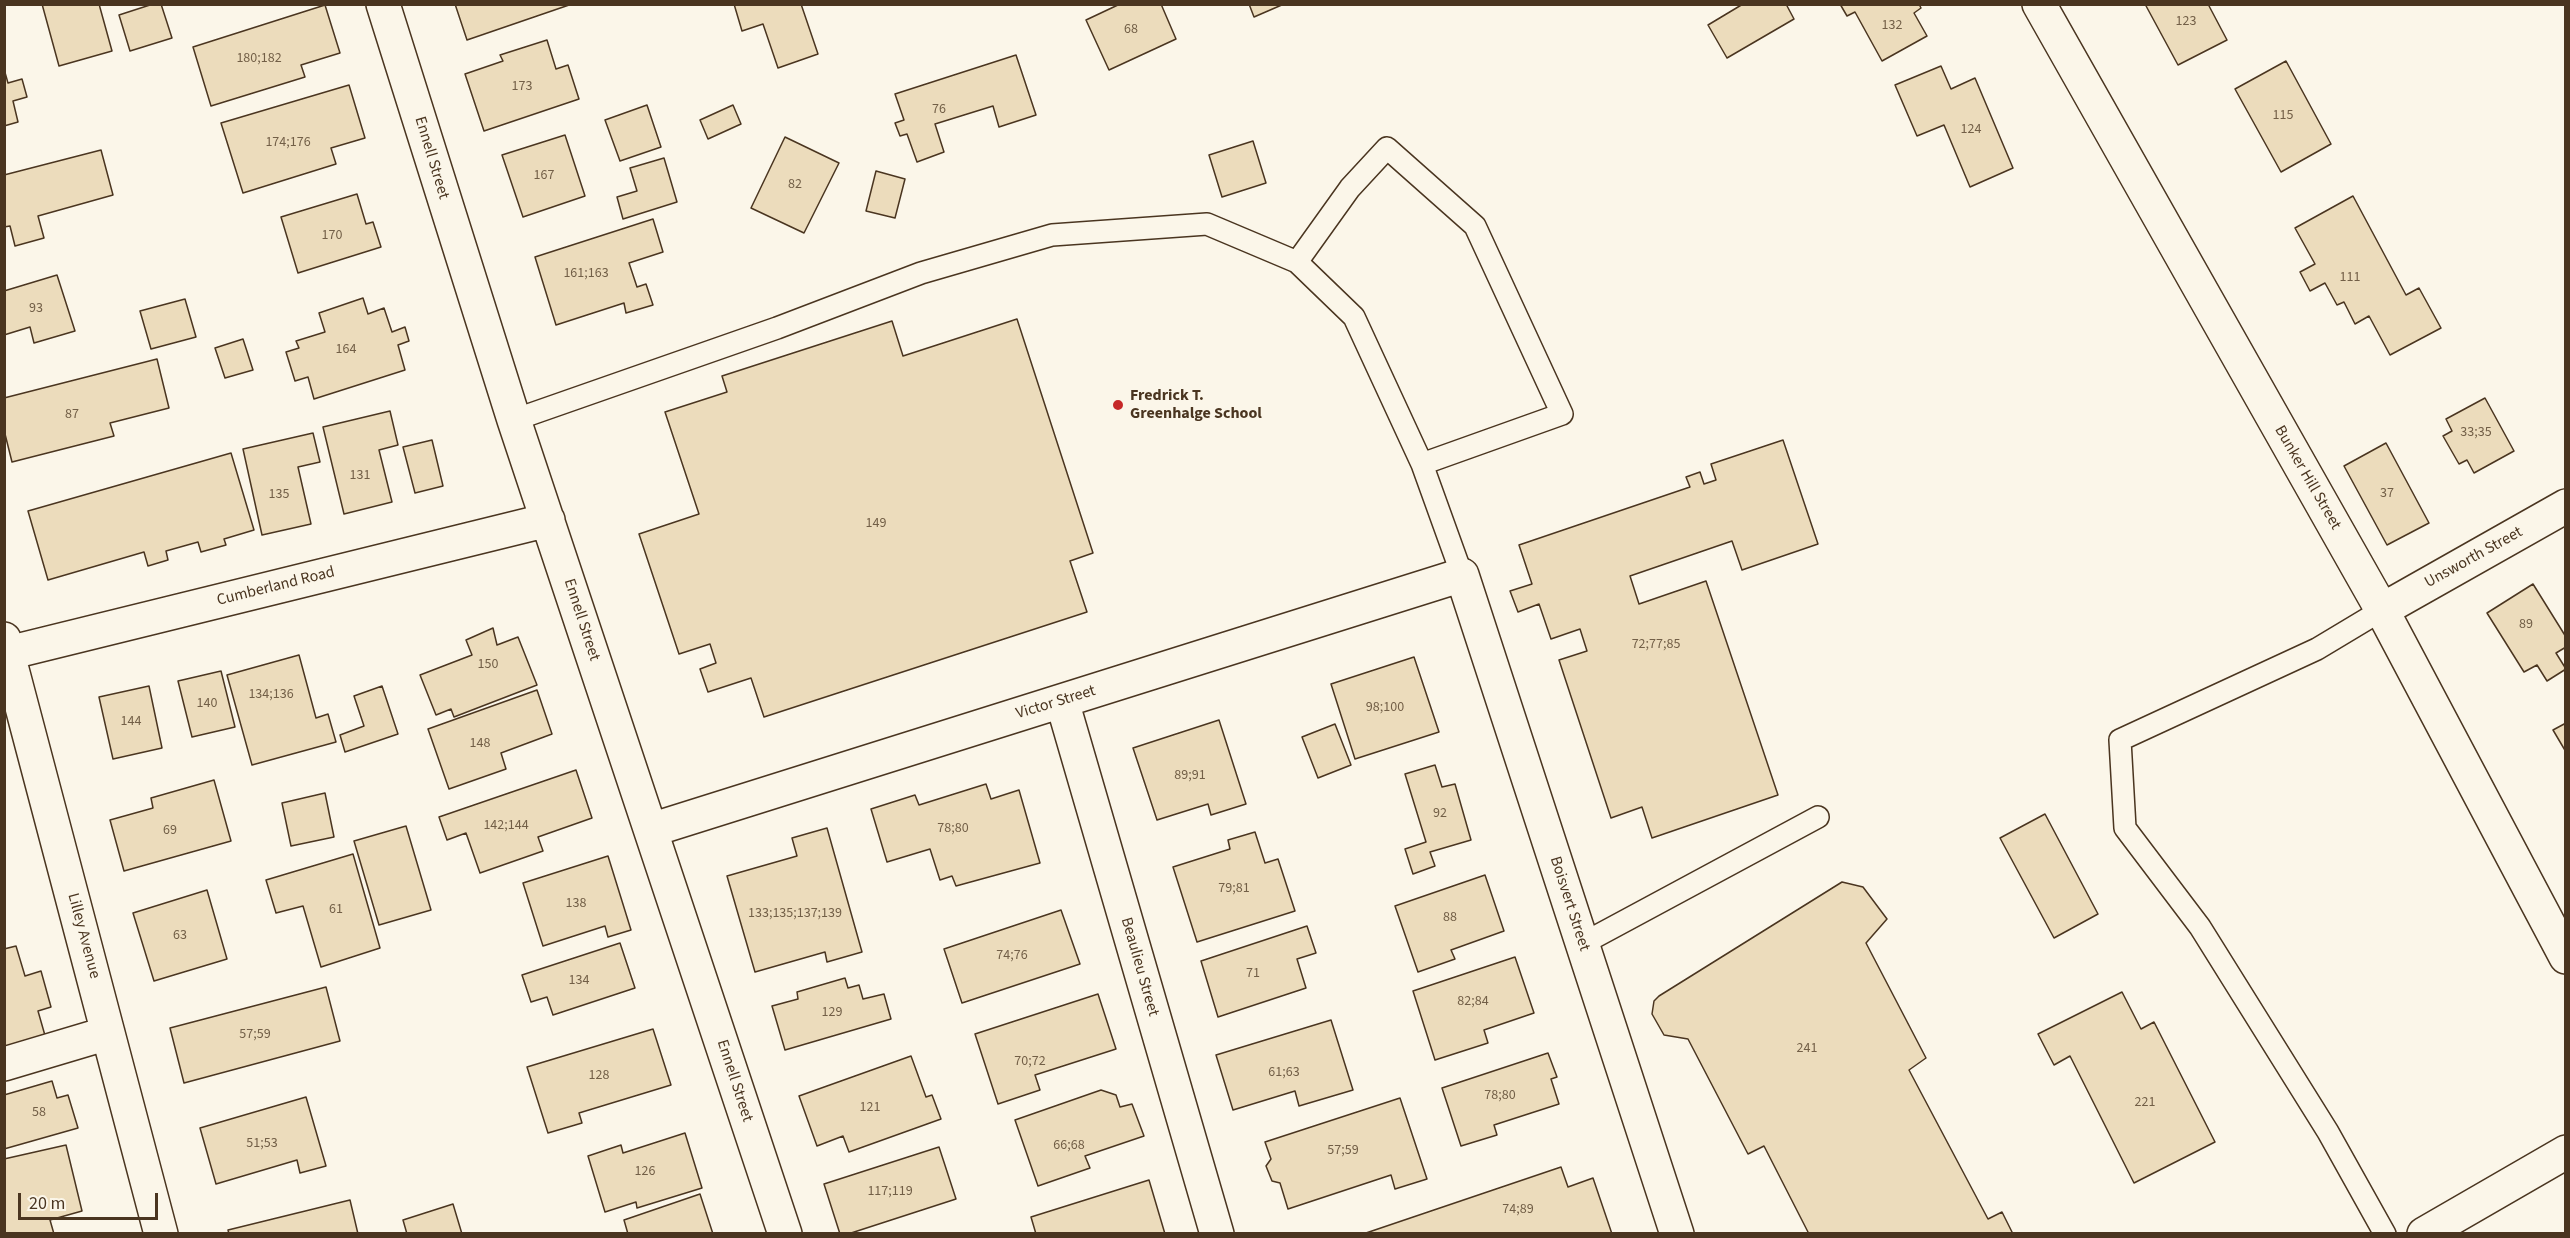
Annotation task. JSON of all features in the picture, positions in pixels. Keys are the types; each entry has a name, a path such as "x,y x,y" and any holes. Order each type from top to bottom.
{"street":[{"name":"Ennell Street","path":"383,4 514,420 785,1233"},
{"name":"Bunker Hill Street","path":"2039,4 2382,610 2565,957"},
{"name":"Unsworth Street","path":"2382,610 2565,506"},
{"name":"Cumberland Road","path":"6,649 548,520"},
{"name":"Victor Street","path":"651,830 1462,575"},
{"name":"Boisvert Street","path":"1462,575 1677,1233"},
{"name":"Lilley Avenue","path":"6,649 161,1233"},
{"name":"Beaulieu Street","path":"1062,701 1217,1233"},
{"path":"4,1064 108,1033"},
{"path":"2424,1233 2565,1152"}],"lane":[{"path":"1297,262 1350,188 1387,148 1475,226 1562,414 1422,464"},
{"path":"514,420 777,328 921,273 1053,235 1207,224 1297,262 1354,317 1422,464 1462,575"},
{"path":"2382,610 2317,649 2120,740 2125,828 2200,927 2328,1132 2385,1233"},
{"path":"1582,944 1818,817"}],"building":[{"path":"42,4 99,4 112,51 59,66"},
{"path":"153,4 161,4 172,38 130,51 119,15"},
{"path":"455,4 572,4 467,40"},
{"path":"734,4 801,4 818,54 778,68 763,24 742,31"},
{"path":"1120,4 1161,4 1176,39 1109,70 1086,20"},
{"path":"1249,4 1284,4 1254,17"},
{"path":"1743,4 1786,4 1794,19 1727,58 1708,25"},
{"path":"1840,4 1919,4 1921,8 1914,13 1927,36 1882,61 1855,12 1847,16"},
{"path":"2145,4 2208,4 2227,40 2178,65"},
{"path":"325,5 340,53 301,65 305,77 211,106 193,47"},
{"path":"547,40 556,69 568,65 579,99 484,131 465,74 503,61 500,55"},
{"path":"1016,55 1036,115 999,127 993,106 935,124 944,152 917,162 907,134 900,136 895,123 904,120 895,94"},
{"path":"2286,61 2331,144 2281,172 2235,89"},
{"path":"1941,66 1951,89 1975,78 2013,168 1970,187 1944,125 1917,136 1895,85"},
{"path":"4,69 8,83 22,79 27,97 13,101 18,122 4,126"},
{"path":"349,85 365,138 331,148 336,164 243,193 221,123"},
{"path":"647,105 661,147 620,161 605,120"},
{"path":"733,105 741,124 708,139 700,120"},
{"path":"565,135 585,196 523,217 502,155"},
{"path":"785,137 839,163 804,233 751,208"},
{"path":"1253,141 1266,183 1222,197 1209,155"},
{"path":"101,150 113,195 38,216 44,238 15,246 10,226 4,227 4,175"},
{"path":"664,158 677,202 623,219 617,197 637,191 630,168"},
{"path":"876,171 905,179 895,218 866,211"},
{"path":"357,194 366,224 373,222 381,247 298,273 281,217"},
{"path":"2353,196 2406,295 2419,288 2441,328 2390,355 2369,316 2355,324 2344,302 2337,305 2325,283 2310,291 2300,272 2315,264 2295,228"},
{"path":"653,219 663,252 629,263 637,287 646,284 653,305 626,313 624,303 556,325 535,257"},
{"path":"57,275 75,331 34,343 30,327 4,335 4,291"},
{"path":"363,298 368,314 384,308 392,332 405,327 409,341 398,345 405,370 314,399 308,377 295,381 286,352 299,348 296,341 325,332 319,313"},
{"path":"185,299 196,337 151,349 140,311"},
{"path":"1017,319 1093,553 1070,561 1087,612 764,717 751,678 708,692 700,669 716,663 710,644 679,654 639,534 699,514 665,412 727,392 722,376 892,321 903,356"},
{"path":"243,339 253,370 225,378 215,348"},
{"path":"157,359 169,408 110,423 114,436 12,462 4,430 4,398"},
{"path":"2485,398 2514,451 2474,473 2467,460 2459,464 2443,436 2452,431 2446,419"},
{"path":"390,411 398,445 379,450 392,502 344,514 323,427"},
{"path":"313,433 320,462 298,467 311,524 262,535 243,449"},
{"path":"432,440 443,486 415,493 403,447"},
{"path":"1783,440 1818,544 1742,570 1732,541 1630,576 1639,604 1706,581 1778,795 1652,838 1642,807 1611,818 1559,660 1587,651 1580,629 1551,639 1539,604 1518,612 1510,591 1532,584 1519,545 1690,487 1686,477 1700,472 1704,484 1716,480 1711,464"},
{"path":"2386,443 2429,523 2387,545 2344,466"},
{"path":"231,453 254,530 224,539 226,545 201,552 198,542 166,551 168,560 148,566 144,552 48,580 28,511"},
{"path":"2533,584 2566,637 2566,647 2556,653 2566,669 2547,681 2537,665 2524,672 2487,613"},
{"path":"493,628 497,645 518,637 537,685 454,717 451,709 436,715 420,675 472,655 466,640"},
{"path":"299,655 316,718 328,714 336,742 252,765 227,675"},
{"path":"1414,657 1439,732 1355,759 1331,684"},
{"path":"221,671 235,727 192,737 178,681"},
{"path":"149,686 162,748 113,759 99,697"},
{"path":"382,686 398,734 345,752 340,735 364,726 354,696"},
{"path":"537,690 552,734 501,753 506,769 449,789 428,729"},
{"path":"1219,720 1246,804 1211,815 1208,804 1157,820 1133,748"},
{"path":"2566,723 2566,752 2553,730"},
{"path":"1335,724 1351,765 1318,778 1302,737"},
{"path":"1435,765 1442,787 1455,784 1471,840 1430,852 1435,866 1413,874 1405,849 1426,842 1405,774"},
{"path":"576,770 592,818 538,837 543,851 480,873 466,833 447,840 439,817"},
{"path":"214,780 231,841 124,871 110,820 153,808 151,798"},
{"path":"986,784 991,799 1019,790 1040,863 956,886 952,876 940,880 930,849 887,862 871,809 915,795 919,805"},
{"path":"325,793 334,837 291,846 282,803"},
{"path":"2045,814 2098,914 2054,938 2000,838"},
{"path":"406,826 431,910 379,925 354,841"},
{"path":"827,828 862,952 827,962 825,952 755,972 727,876 797,856 792,838"},
{"path":"1255,832 1265,863 1278,859 1295,911 1197,942 1173,867 1230,849 1228,840"},
{"path":"353,854 380,948 321,967 303,906 276,913 266,880"},
{"path":"608,856 631,930 608,937 605,926 543,946 523,883"},
{"path":"1485,875 1504,931 1451,950 1455,959 1418,972 1395,906"},
{"path":"1842,882 1863,887 1887,919 1866,943 1926,1058 1909,1070 1988,1219 2002,1212 2013,1234 1809,1234 1764,1146 1748,1154 1688,1039 1664,1035 1652,1014 1654,1001 1659,996"},
{"path":"207,890 227,959 154,981 133,913"},
{"path":"1061,910 1080,964 962,1003 944,949"},
{"path":"1307,926 1316,953 1297,959 1306,988 1218,1017 1201,961"},
{"path":"620,943 635,988 553,1015 547,997 531,1002 522,975"},
{"path":"16,946 25,976 41,971 51,1007 38,1011 46,1039 4,1050 4,949"},
{"path":"1515,957 1534,1013 1484,1030 1488,1043 1435,1060 1413,991"},
{"path":"845,978 848,988 859,985 863,999 884,994 891,1019 785,1050 772,1006 798,999 797,992"},
{"path":"326,987 340,1041 184,1083 170,1028"},
{"path":"2122,992 2141,1029 2154,1022 2215,1142 2134,1183 2070,1056 2054,1065 2038,1034"},
{"path":"1098,994 1116,1049 1035,1075 1040,1090 998,1104 975,1034"},
{"path":"1331,1020 1353,1090 1299,1106 1295,1091 1233,1110 1216,1055"},
{"path":"653,1029 671,1085 579,1113 582,1123 548,1133 527,1067"},
{"path":"1548,1053 1557,1077 1551,1079 1559,1104 1494,1125 1497,1135 1461,1146 1442,1088"},
{"path":"911,1056 926,1097 932,1095 941,1119 849,1152 843,1136 817,1146 799,1096"},
{"path":"52,1081 57,1098 68,1095 78,1128 4,1149 4,1095"},
{"path":"1101,1090 1116,1095 1120,1107 1132,1104 1144,1136 1085,1156 1090,1168 1038,1186 1015,1120"},
{"path":"306,1097 326,1166 300,1173 297,1160 216,1184 200,1128"},
{"path":"1400,1098 1427,1179 1395,1189 1391,1175 1288,1209 1280,1183 1272,1181 1266,1166 1271,1159 1265,1142"},
{"path":"685,1133 702,1188 637,1208 636,1202 605,1212 588,1156 621,1145 623,1153"},
{"path":"66,1145 82,1211 50,1220 54,1234 4,1234 4,1159"},
{"path":"939,1147 956,1199 848,1234 840,1234 824,1184"},
{"path":"1561,1167 1568,1187 1593,1178 1612,1234 1363,1234"},
{"path":"1149,1180 1165,1234 1036,1234 1031,1217"},
{"path":"700,1194 713,1234 628,1234 624,1220"},
{"path":"350,1200 358,1234 229,1234 228,1230"},
{"path":"453,1204 462,1234 407,1234 403,1220"}],"place":[{"name":"Fredrick T. Greenhalge School","path":"1118,405"}]}
